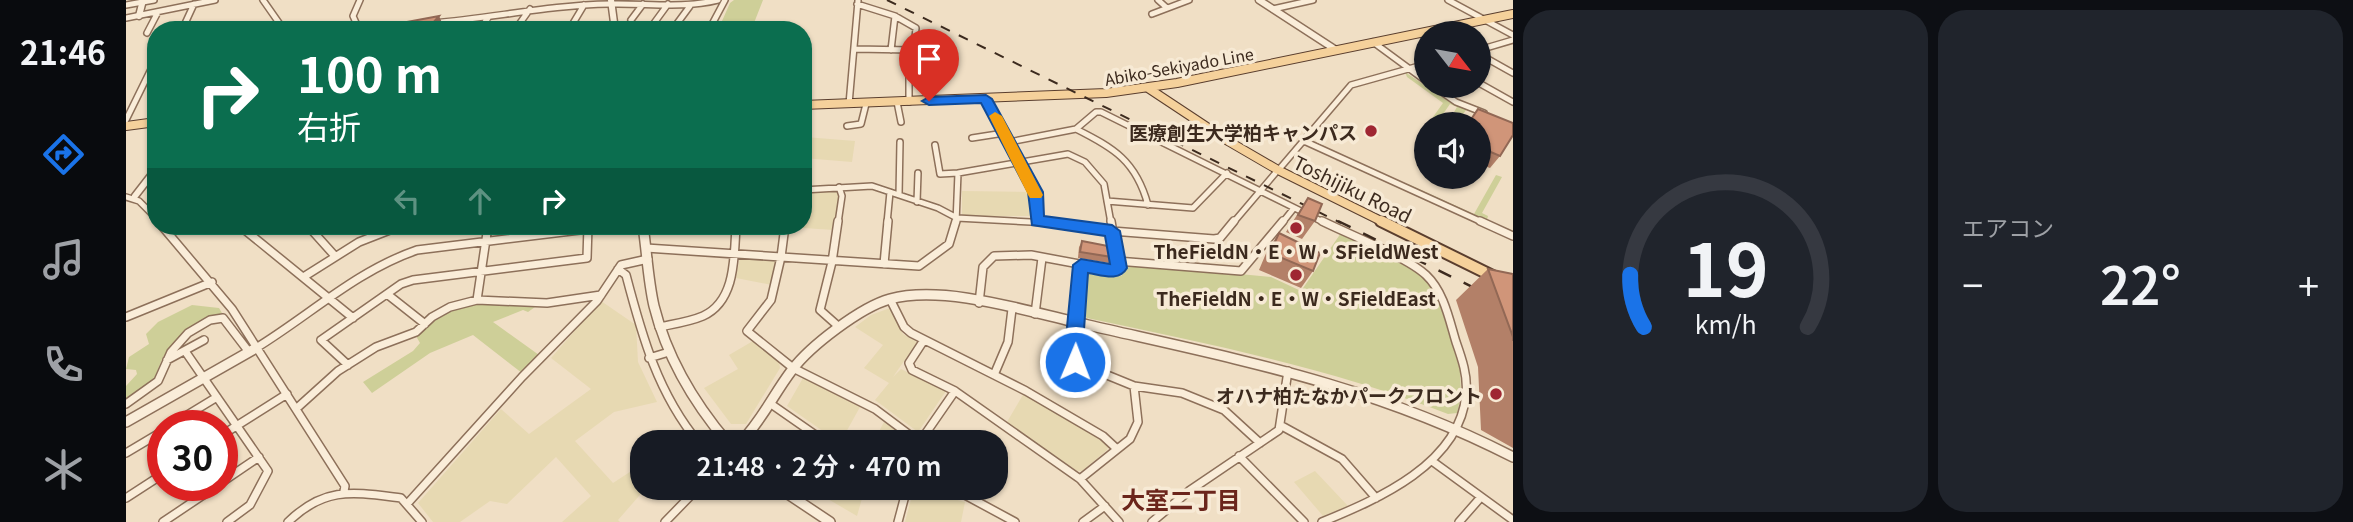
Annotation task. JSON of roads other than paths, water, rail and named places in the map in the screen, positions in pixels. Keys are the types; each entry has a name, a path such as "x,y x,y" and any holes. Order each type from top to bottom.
{"main road":[{"name":"Abiko-Sekiyado Line","path":"812,106 1106,93 1153,87 1513,14"},
{"name":"Toshijiku Road","path":"1153,87 1279,169 1513,286"},
{"path":"126,126 147,122"},
{"name":"Toshijiku Road","path":"1279,169 1513,280"}],"street":[{"path":"126,5 154,0"},
{"path":"126,18 215,0"},
{"path":"263,0 278,21"},
{"path":"355,21 353,16 360,0"},
{"path":"458,21 530,9 611,2 690,6 718,0"},
{"path":"714,21 725,0"},
{"path":"1158,0 1167,8"},
{"path":"1152,14 1188,0"},
{"path":"1259,0 1336,50"},
{"path":"1273,9 1313,0"},
{"path":"1448,0 1513,38"},
{"path":"139,16 143,1"},
{"path":"611,2 614,21"},
{"path":"849,104 857,2 895,16 916,28 911,50 909,102"},
{"path":"186,21 194,4"},
{"path":"631,20 643,4"},
{"path":"656,21 668,4"},
{"path":"574,21 584,5"},
{"path":"679,21 690,6"},
{"path":"521,21 530,9"},
{"path":"153,21 158,12"},
{"path":"891,50 895,16"},
{"path":"1491,47 1513,38"},
{"path":"1373,43 1414,72"},
{"path":"855,50 911,50"},
{"path":"1491,59 1513,73"},
{"path":"909,72 945,73 945,66"},
{"path":"812,189 872,186 957,218 1037,221 1112,231 1220,238 1351,85 1414,68"},
{"path":"126,120 147,77"},
{"path":"1491,90 1513,102"},
{"path":"1450,98 1493,117"},
{"path":"986,99 1035,192 1037,221"},
{"path":"897,102 901,122"},
{"path":"846,126 861,124 866,104"},
{"path":"1009,142 1076,129 1096,112 1101,112 1419,270 1438,287 1465,372 1466,396 1458,428 1432,461 1376,498 1322,522"},
{"path":"1076,129 1117,150 1144,184 1148,205"},
{"path":"972,138 1004,133"},
{"path":"1304,141 1513,236"},
{"path":"899,195 900,142"},
{"path":"935,145 940,174 1020,164 1068,154 1088,165 1104,184 1119,268 1112,272 1042,258 1000,255 989,259 984,267 979,303"},
{"path":"917,202 918,173"},
{"path":"646,248 678,247 832,262 919,266 949,244 957,218 958,173"},
{"path":"1107,201 1195,207 1227,173"},
{"path":"147,179 130,197 147,211"},
{"path":"838,326 820,310 832,262 842,195 839,187"},
{"path":"884,264 890,192"},
{"path":"1117,261 1241,271 1294,208"},
{"path":"170,235 212,282 253,350"},
{"path":"252,235 353,318"},
{"path":"316,235 335,256"},
{"path":"305,276 373,235"},
{"path":"477,300 487,235"},
{"path":"126,422 296,324 328,297 394,257 417,250 530,235"},
{"path":"348,365 321,340 387,293 413,281 587,258 588,235"},
{"path":"644,235 659,327 687,388 718,430"},
{"path":"659,327 707,314 715,307 726,293 732,277 735,235"},
{"path":"784,235 771,300 747,331 793,368 875,409 903,430"},
{"path":"1035,314 1042,258"},
{"path":"407,504 522,377 601,295 618,269 625,263 648,259"},
{"path":"1081,265 1073,358 1075,362 1134,386 1182,393 1224,410 1260,443"},
{"path":"618,269 626,275 649,358 672,408 689,430"},
{"path":"126,317 212,282"},
{"path":"387,293 425,324"},
{"path":"297,408 348,365 376,347 416,332 450,307 477,300 547,303 601,295"},
{"path":"752,430 793,368 838,326 859,312 890,299 936,295 1035,314 1288,372 1403,406 1458,428 1513,457"},
{"path":"890,299 904,327 1103,436 1117,449"},
{"path":"994,375 1007,342 1012,309"},
{"path":"126,404 158,381 171,352 188,333 210,320 223,318 253,350 297,408 345,485 344,491"},
{"path":"167,360 204,340"},
{"path":"924,340 909,367 955,391 1080,479 1119,522"},
{"path":"185,351 225,410"},
{"path":"649,358 669,352"},
{"path":"1152,522 1189,491 1279,430 1288,372"},
{"path":"1080,479 1130,439 1138,422 1134,386"},
{"path":"927,430 955,391"},
{"path":"238,425 287,394"},
{"path":"195,410 216,397"},
{"path":"771,404 808,430"},
{"path":"1280,425 1342,459 1376,498"},
{"path":"227,522 250,505 268,471 238,429"},
{"path":"126,453 147,441"},
{"path":"1239,456 1304,522"},
{"path":"238,471 259,457"},
{"path":"1432,461 1513,520"},
{"path":"126,498 147,484"},
{"path":"288,522 310,502 344,491 401,498 422,522"},
{"path":"1459,522 1480,497"},
{"path":"665,522 686,500"},
{"path":"797,500 830,522"},
{"path":"898,522 904,500"},
{"path":"974,500 1015,522"},
{"path":"163,522 194,501"},
{"path":"1083,522 1105,506"}],"railway":[{"path":"887,0 1341,223"},
{"path":"1338,221 1513,307"}],"place":[{"name":"医療創生大学柏キャンパス","path":"1371,131"},
{"name":"TheFieldN・E・W・SFieldWest","path":"1296,228"},
{"name":"TheFieldN・E・W・SFieldEast","path":"1296,275"},
{"name":"オハナ柏たなかパークフロント","path":"1496,394"}],"district":[{"name":"大室二丁目","path":"1181,498"}]}
